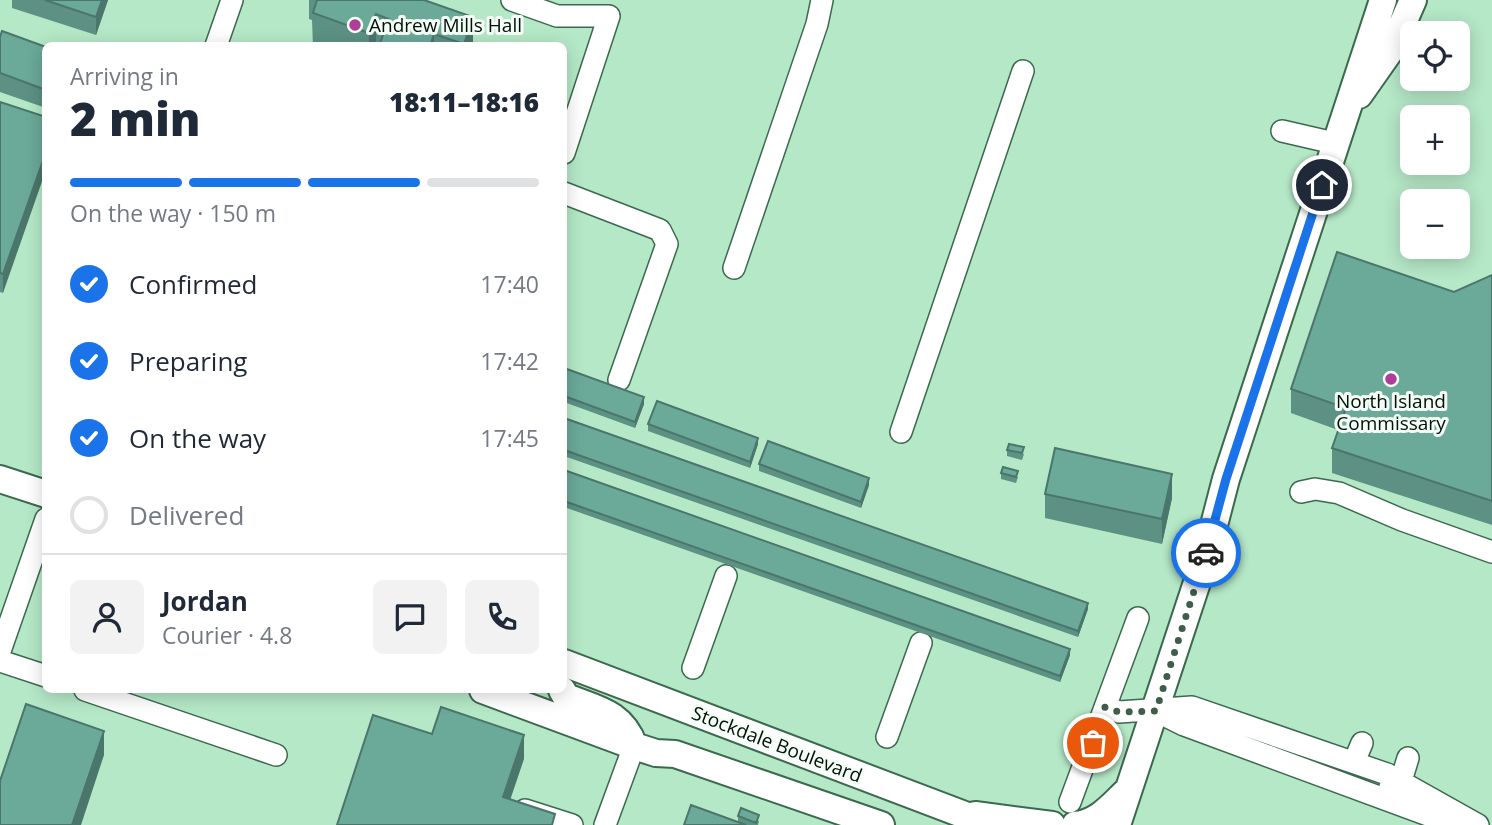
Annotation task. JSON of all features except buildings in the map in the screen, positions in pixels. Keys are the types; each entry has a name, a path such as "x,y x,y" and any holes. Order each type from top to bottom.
{"main road":[{"path":"1117,825 1207,552 1226,479 1338,131 1383,0"},
{"path":"1338,131 1392,48 1413,0"},
{"path":"0,479 42,493"},
{"name":"Stockdale Boulevard","path":"567,664 991,825"},
{"path":"491,693 634,746 656,753 675,754 881,825"},
{"path":"564,693 566,697 614,716 628,728 634,746"},
{"path":"1072,813 1087,824 1101,816 1129,790"},
{"path":"959,813 1052,825"}],"street":[{"path":"512,0 609,16 567,144"},
{"path":"734,268 817,24 822,0"},
{"path":"217,42 230,1"},
{"path":"901,432 1023,71"},
{"path":"1282,131 1338,131"},
{"path":"567,194 660,230 667,244 619,380"},
{"path":"1301,492 1315,489 1339,493 1402,520 1492,552"},
{"path":"0,651 42,530"},
{"path":"693,668 726,576"},
{"path":"1072,813 1105,707 1138,618"},
{"path":"887,737 921,643"},
{"path":"0,661 42,675"},
{"path":"94,693 276,755"},
{"path":"1105,707 1119,712 1192,707 1358,752 1445,809 1478,825"},
{"path":"1156,711 1184,725 1377,795 1394,805 1455,825"},
{"path":"605,825 634,746"},
{"path":"1377,795 1401,781 1408,758"},
{"path":"520,825 525,810 572,825"}],"way so far":[{"path":"1093,743 1105,707 1119,712 1156,711 1206,553"}],"place":[{"name":"Andrew Mills Hall","path":"355,25"},
{"name":"North Island Commissary","path":"1391,379"}],"route":[{"path":"1206,553 1226,479 1322,185"}]}
